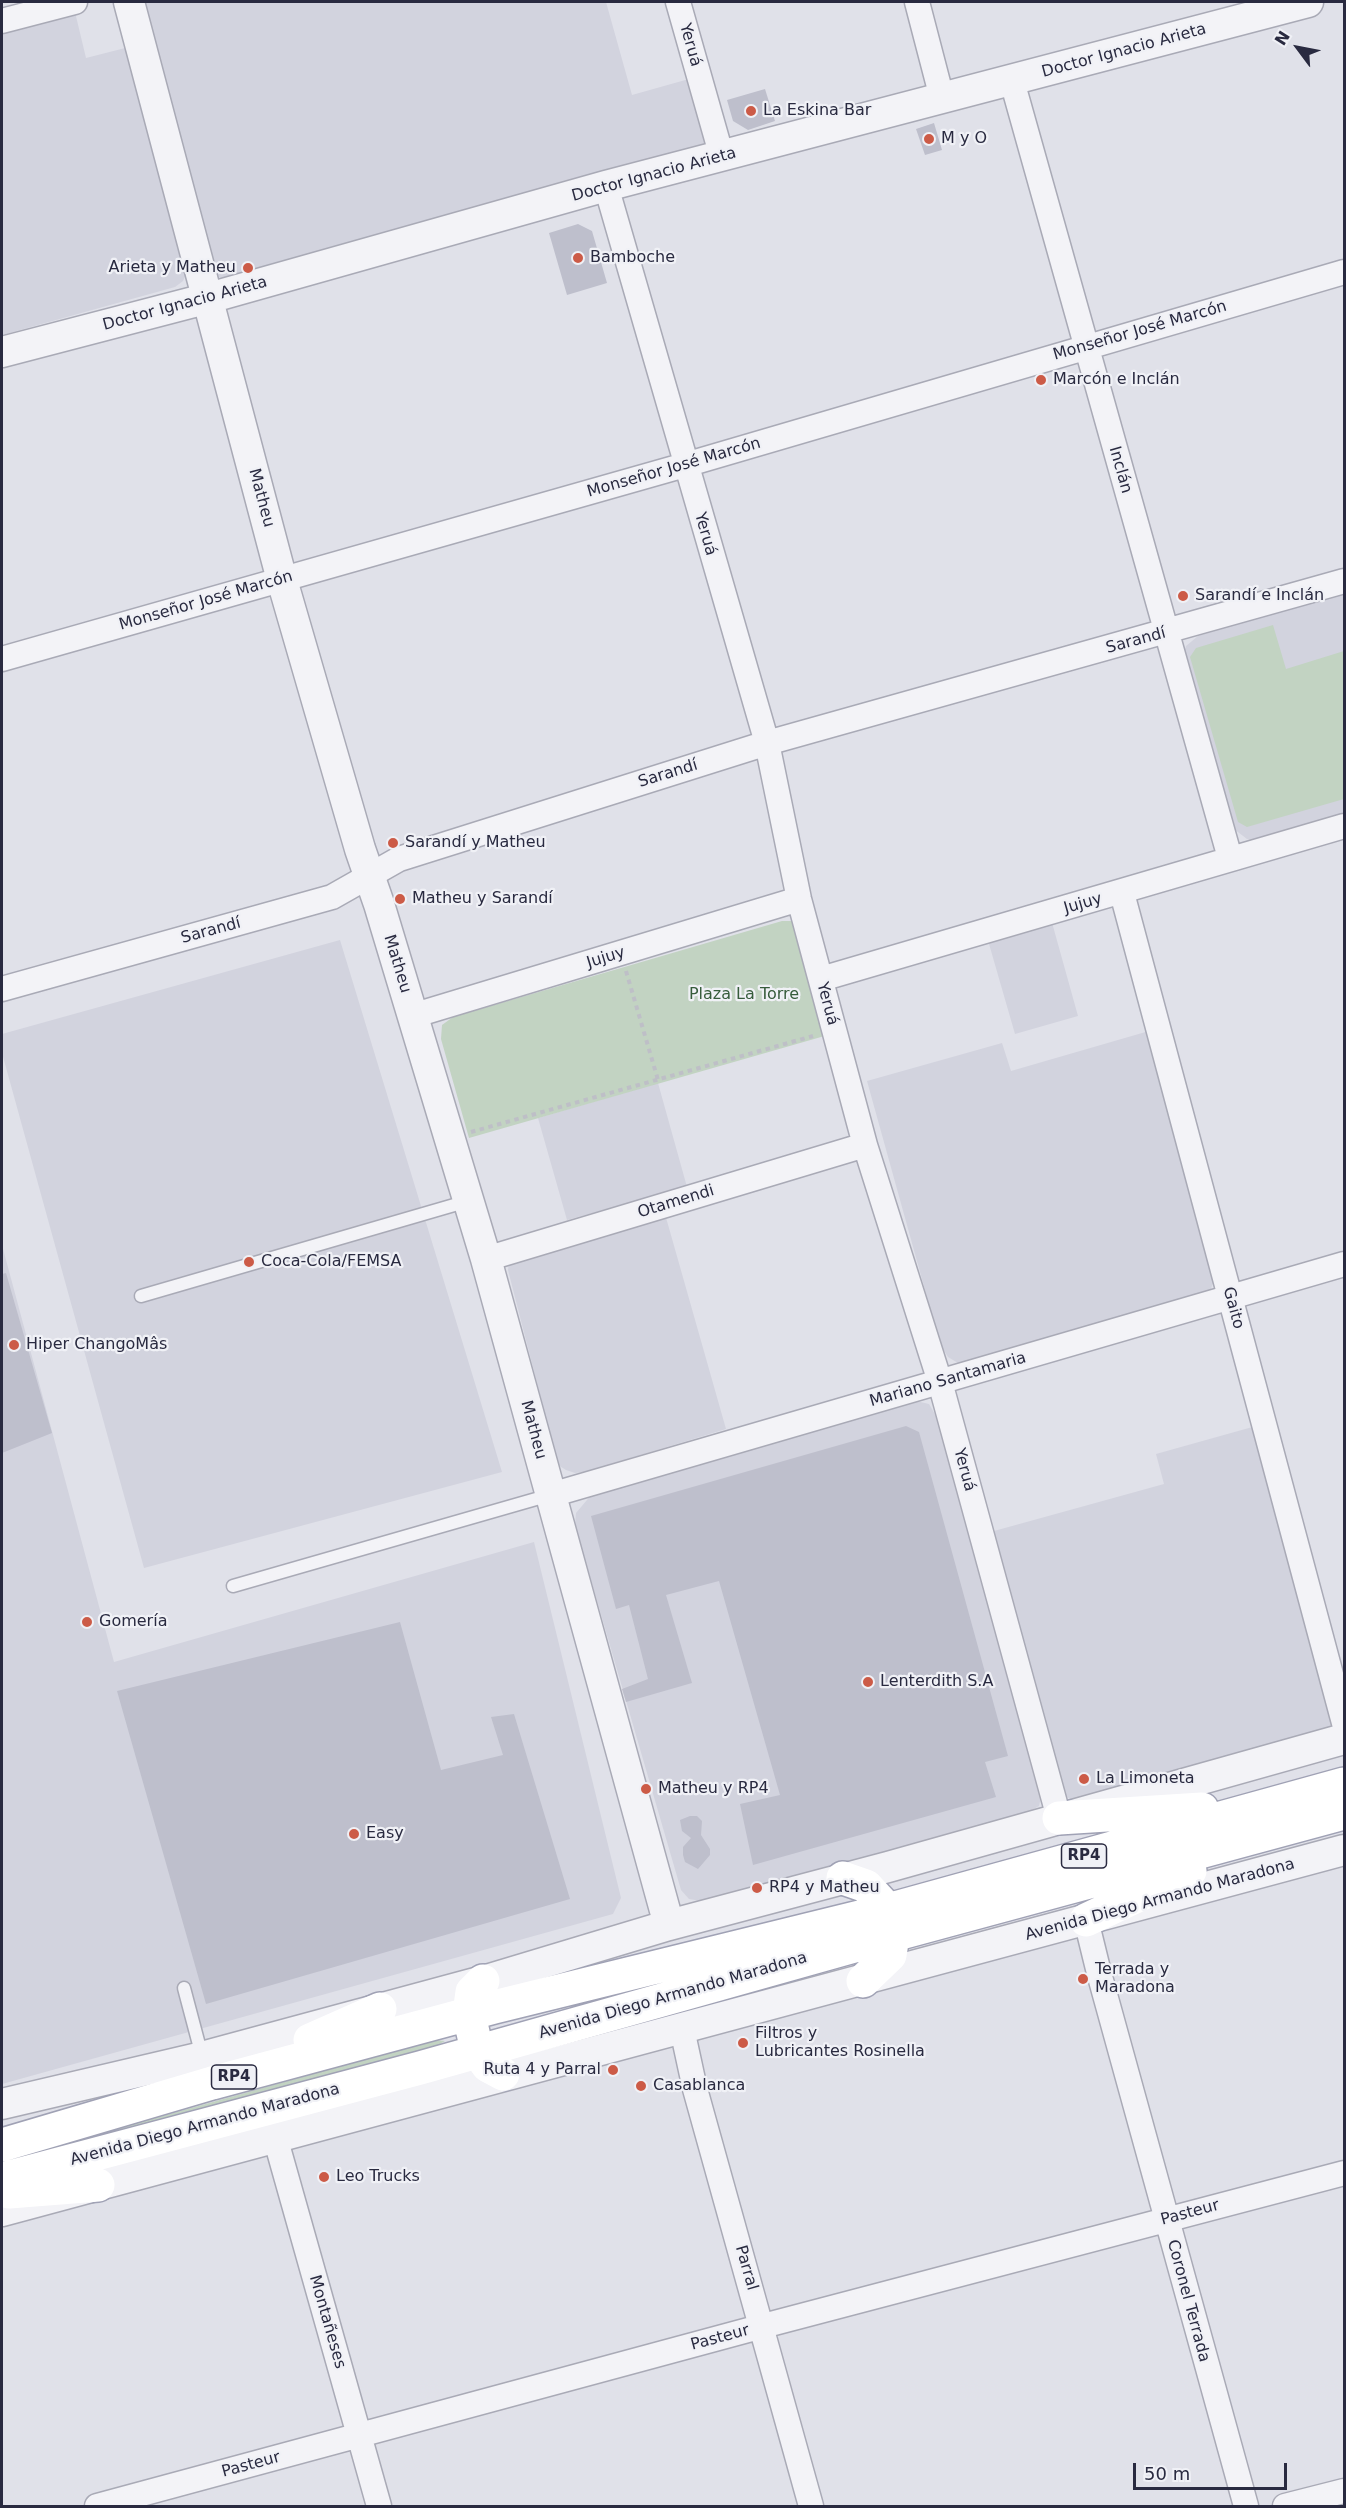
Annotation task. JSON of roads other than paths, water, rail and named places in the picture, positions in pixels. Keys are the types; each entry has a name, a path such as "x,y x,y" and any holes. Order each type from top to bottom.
{"main road":[{"name":"Avenida Diego Armando Maradona","path":"2,2179 477,2051 1344,1784"},
{"path":"1059,1818 1279,1803"},
{"name":"Avenida Diego Armando Maradona","path":"2,2145 207,2070 891,1922 1264,1835 1344,1813"},
{"path":"1086,1920 1264,1835"},
{"path":"843,1878 866,1886 891,1922 890,1955 863,1980"},
{"path":"483,1981 472,1992 469,2014 477,2051 488,2066 504,2074"},
{"path":"207,2070 380,2009"},
{"path":"2,2193 98,2185"}],"street":[{"path":"2,21 75,2"},
{"name":"Matheu","path":"129,2 282,580 360,849 370,875 486,1258 669,1925"},
{"name":"Yeruá","path":"678,2 722,157"},
{"path":"916,2 942,98"},
{"name":"Doctor Ignacio Arieta","path":"2,352 209,298 606,186 1308,2"},
{"name":"Inclán","path":"1012,81 1230,858"},
{"name":"Yeruá","path":"606,186 767,742 799,899 866,1145 940,1382 1059,1818"},
{"name":"Monseñor José Marcón","path":"2,659 685,465 1344,272"},
{"name":"Sarandí","path":"2,989 332,897 399,859 767,742 1344,581"},
{"name":"Jujuy","path":"821,979 1122,893 1230,858 1343,834"},
{"name":"Gaito","path":"1122,893 1344,1723"},
{"name":"Jujuy","path":"412,1016 799,899"},
{"name":"Otamendi","path":"486,1258 866,1145"},
{"name":"Mariano Santamaria","path":"551,1495 1344,1264"},
{"path":"380,2009 483,1981 669,1925 1344,1739"},
{"name":"Avenida Diego Armando Maradona","path":"2,2211 427,2098 504,2074 682,2029 1344,1850"},
{"name":"Coronel Terrada","path":"1086,1920 1166,2220 1246,2506"},
{"name":"Parral","path":"682,2029 695,2089 763,2326 811,2506"},
{"name":"Avenida Diego Armando Maradona","path":"2,2104 207,2070"},
{"name":"Montañeses","path":"275,2137 379,2506"},
{"name":"Pasteur","path":"97,2506 763,2326 1344,2173"},
{"path":"1285,2506 1344,2491"}],"lane":[{"path":"141,1296 469,1201"},
{"path":"232,1586 551,1495"},
{"path":"184,1988 207,2070"}],"place":[{"name":"La Eskina Bar","path":"751,111"},
{"name":"M y O","path":"929,139"},
{"name":"Bamboche","path":"578,258"},
{"name":"Arieta y Matheu","path":"248,268"},
{"name":"Marcón e Inclán","path":"1041,380"},
{"name":"Sarandí e Inclán","path":"1183,596"},
{"name":"Sarandí y Matheu","path":"393,843"},
{"name":"Matheu y Sarandí","path":"400,899"},
{"name":"Coca-Cola/FEMSA","path":"249,1262"},
{"name":"Hiper ChangoMâs","path":"14,1345"},
{"name":"Gomería","path":"87,1622"},
{"name":"Lenterdith S.A","path":"868,1682"},
{"name":"La Limoneta","path":"1084,1779"},
{"name":"Matheu y RP4","path":"646,1789"},
{"name":"Easy","path":"354,1834"},
{"name":"RP4 y Matheu","path":"757,1888"},
{"name":"Terrada y Maradona","path":"1083,1979"},
{"name":"Filtros y Lubricantes Rosinella","path":"743,2043"},
{"name":"Ruta 4 y Parral","path":"613,2070"},
{"name":"Casablanca","path":"641,2086"},
{"name":"Leo Trucks","path":"324,2177"}],"park label":[{"name":"Plaza La Torre","path":"744,995"}]}
